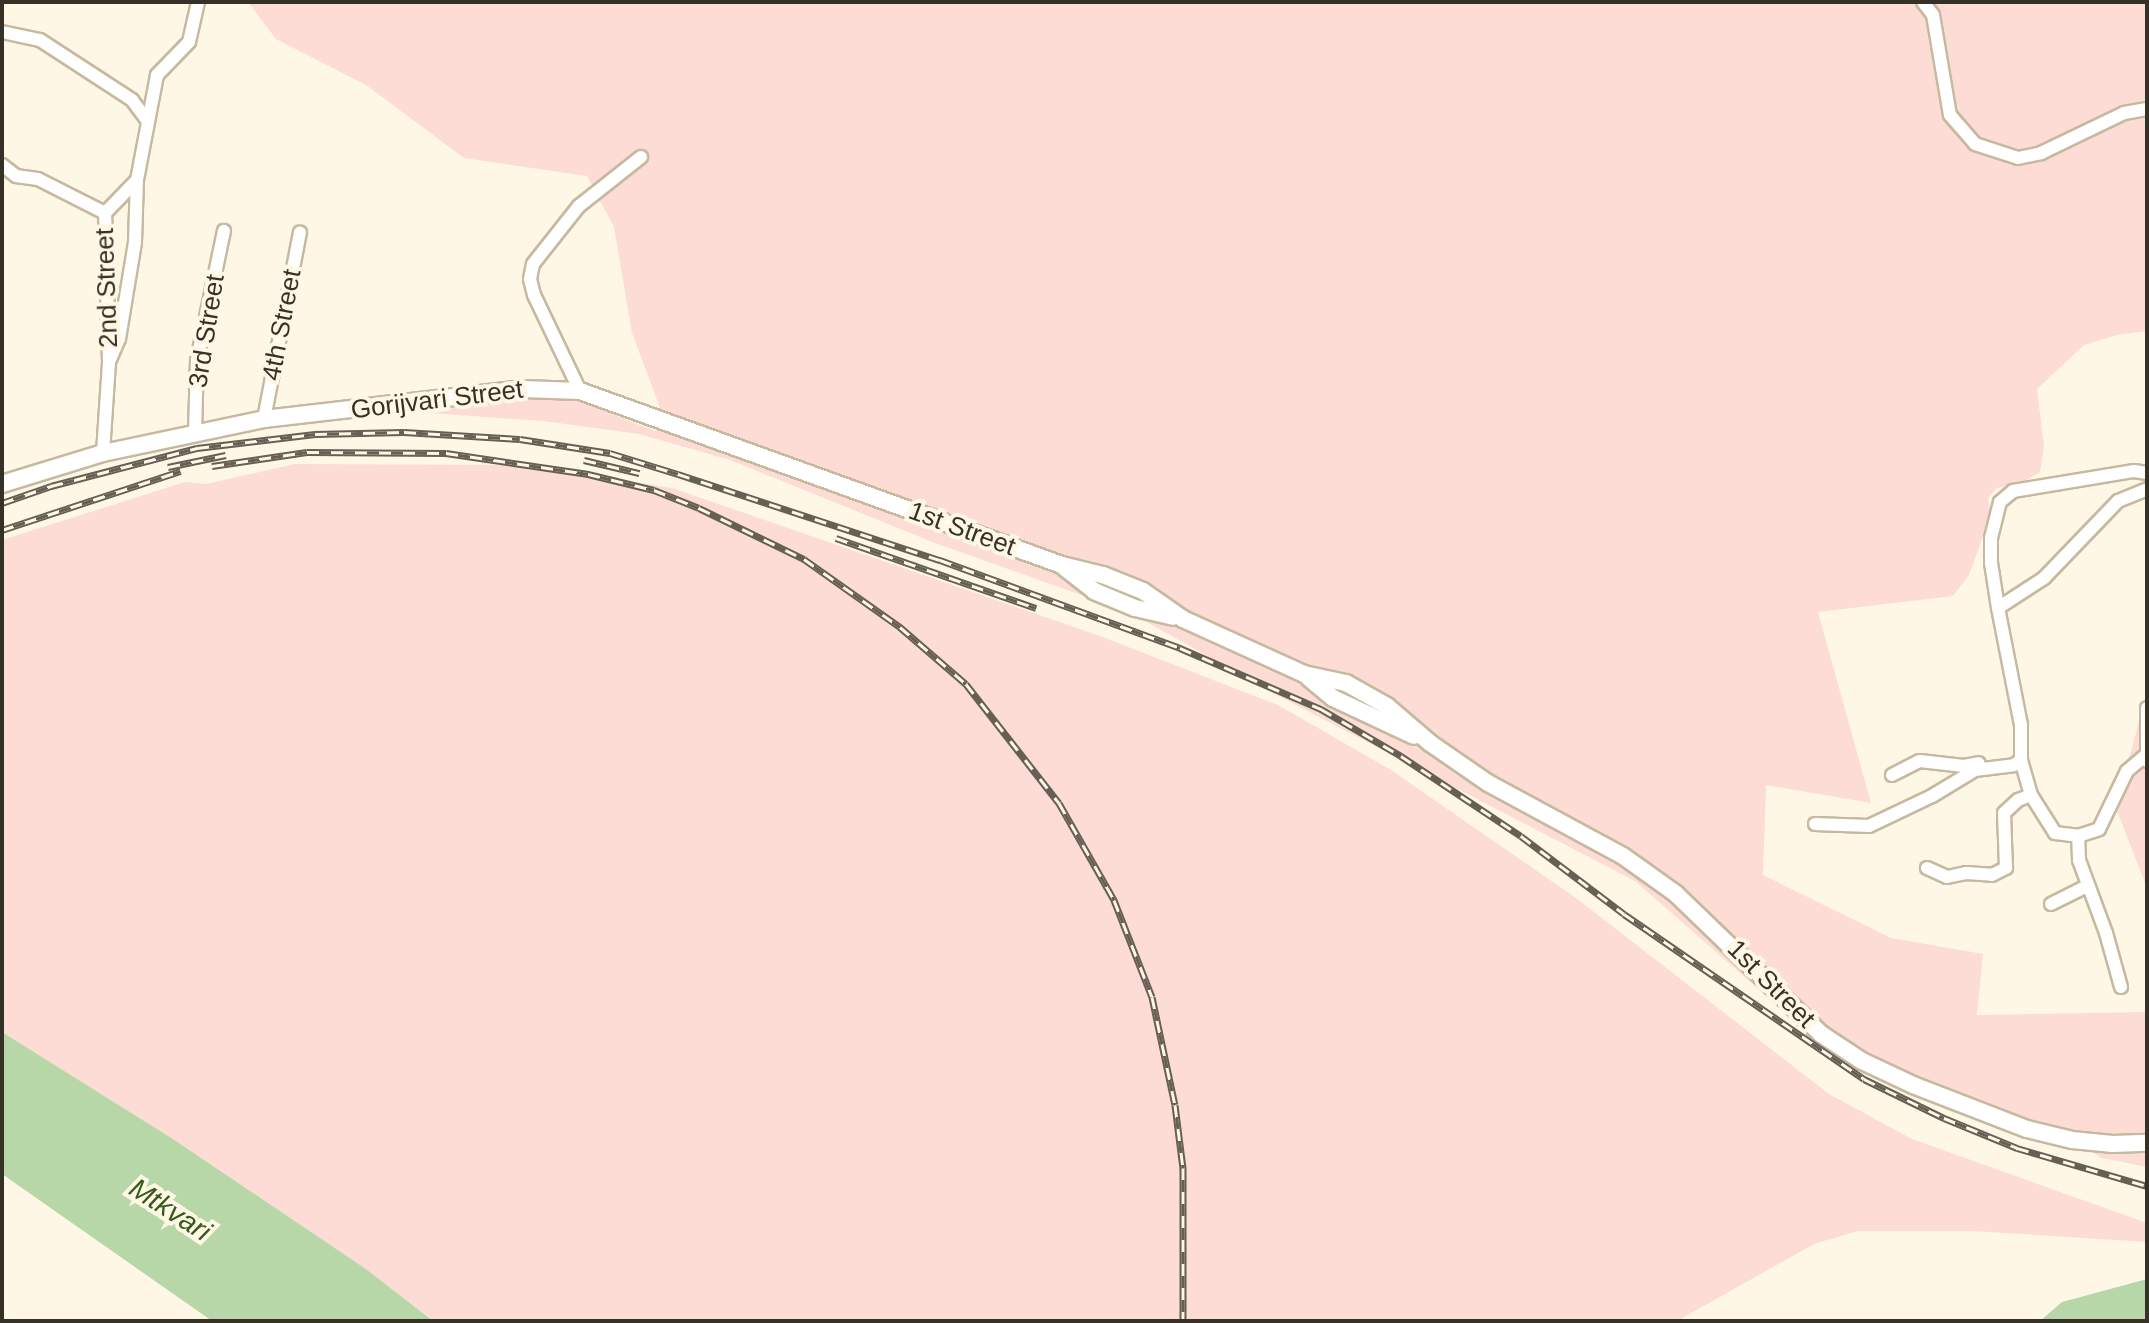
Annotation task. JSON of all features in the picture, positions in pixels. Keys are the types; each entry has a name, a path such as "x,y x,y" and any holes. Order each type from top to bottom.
{"main road":[{"name":"Gorijvari Street","path":"2,484 103,453 264,419 523,389 580,391 862,493"},
{"name":"1st Street","path":"862,493 1143,591 1183,619 1304,674 1333,698 1430,743 1488,783 1623,856 1676,894 1821,1034 1862,1061 1913,1085 2027,1129 2099,1143 2147,1143"}],"street":[{"name":"2nd Street","path":"109,362 119,339 135,242 137,180 157,75 189,42 198,2"},
{"path":"1923,2 1933,15 1950,115 1975,144 2018,158 2041,153 2110,118 2147,109"},
{"path":"2,32 40,40 132,100 148,121"},
{"path":"580,391 534,295 530,279 533,264 579,206 641,157"},
{"path":"2,165 16,176 38,179 105,213"},
{"name":"2nd Street","path":"103,453 109,362 105,213 137,180"},
{"name":"3rd Street","path":"195,432 197,360 224,231"},
{"name":"4th Street","path":"264,419 300,232"},
{"path":"2147,473 2134,471 2013,491 2000,502 1991,538 1991,563 1998,608 2021,725 2017,762 2031,795 2055,833 2078,836 2099,829 2127,771 2146,758 2147,708"},
{"path":"1998,608 2044,578 2118,501 2147,489"},
{"path":"1892,775 1920,761 1938,766 1964,766 1984,761 2017,762"},
{"path":"1815,824 1869,826 1932,796 1975,770 2017,762"},
{"path":"1927,868 1947,877 1966,873 1992,875 2006,868 2004,813 2018,800 2031,795"},
{"path":"2078,836 2079,860 2106,933 2121,987"},
{"path":"2051,904 2087,886"}],"shaded area":[{"path":"248,2 2147,2 2147,331 2117,335 2084,345 2037,389 2044,446 2040,472 2022,483 1997,488 1988,498 1991,514 1969,575 1953,596 1818,612 1871,803 1766,785 1763,875 1891,938 1983,954 1977,1015 2147,1012 2147,1167 2102,1158 2089,1150 1968,1116 1859,1065 1763,993 1635,881 1273,693 1129,612 935,543 730,460 639,434 543,421 401,411 472,400 542,398 581,402 655,431 662,413 632,333 614,227 587,176 464,158 366,85 276,39"},
{"path":"295,464 525,465 672,488 1100,636 1278,705 1391,770 1576,898 1829,1094 1912,1139 2147,1223 2147,1242 1973,1231 1858,1231 1814,1244 1677,1321 433,1321 366,1269 173,1139 2,1032 2,540 185,482 206,484"},
{"path":"2147,691 2147,888 2112,798 2131,752"}],"water":[{"name":"Mtkvari","path":"2,1032 173,1139 366,1269 433,1321 212,1321 2,1174"},
{"path":"2147,1279 2147,1321 2040,1321 2062,1302"}],"railway":[{"path":"2,503 51,486 197,448 315,434 404,432 520,439 610,453 678,474 940,560 1180,648 1321,709 1401,756 1521,836 1624,914 1864,1079 1944,1118 2017,1148 2147,1186"},
{"path":"212,466 307,452 446,453 588,474 654,490 699,508 804,559 900,627 966,684 1059,803 1114,900 1152,997 1175,1105 1183,1168 1183,1321"},
{"path":"168,467 226,455"},
{"path":"584,460 639,473"},
{"path":"2,530 180,471"},
{"path":"836,538 1036,608"}]}
